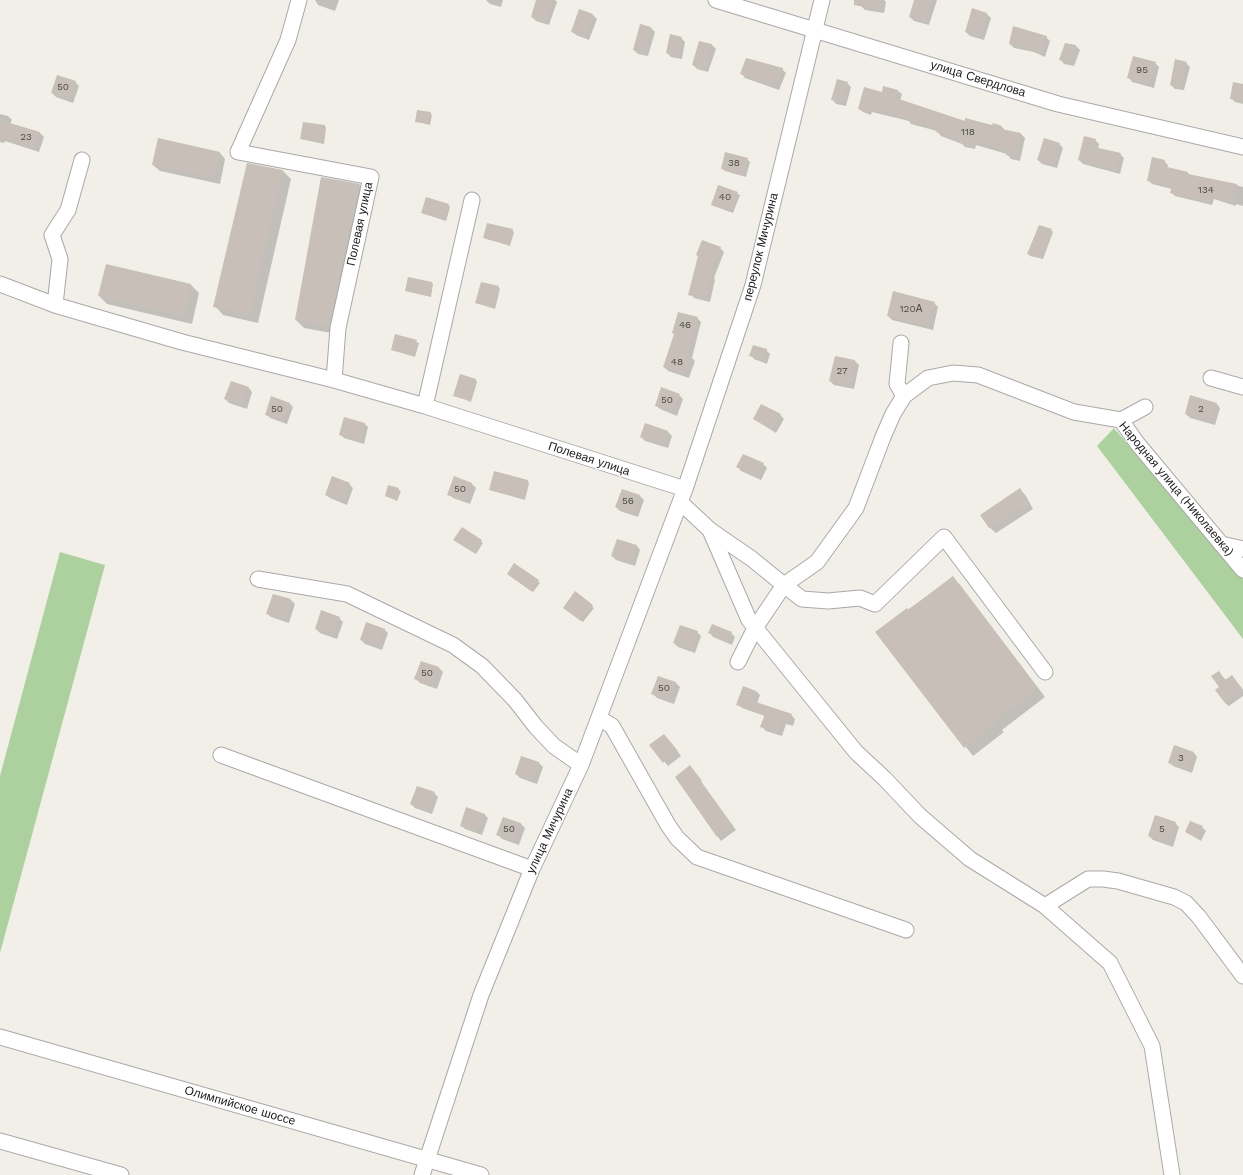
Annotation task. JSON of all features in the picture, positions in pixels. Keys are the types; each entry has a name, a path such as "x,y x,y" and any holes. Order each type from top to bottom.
{"street":[{"name":"Полевая улица","path":"299,0 288,40 238,152 371,177 338,328 334,380"},
{"name":"улица Свердлова","path":"716,0 1058,104 1243,146"},
{"name":"переулок Мичурина","path":"682,496 753,285 822,0"},
{"path":"55,304 60,259 52,235 68,210 82,160"},
{"path":"425,406 472,200"},
{"name":"Полевая улица","path":"0,284 55,304 182,342 334,380 425,406 682,496"},
{"path":"901,343 897,384 904,396"},
{"name":"Народная улица (Николаевка)","path":"784,585 817,562 856,508 883,437 893,414 904,396 928,378 953,373 978,375 1074,412 1121,420 1137,444 1243,570"},
{"path":"1211,378 1243,387"},
{"path":"1121,420 1145,407"},
{"path":"682,496 710,530 752,559 802,599 828,601 860,598 875,604 944,537 1045,672"},
{"name":"улица Мичурина","path":"422,1175 481,995 532,869 581,765 682,496"},
{"path":"710,530 746,613 755,628 856,752 885,779 920,816 970,859 1045,906 1110,963 1152,1046 1172,1175"},
{"path":"1221,544 1243,549"},
{"path":"258,579 347,594 453,645 482,666 516,700 536,727 554,746 581,765"},
{"path":"738,662 755,628 784,585"},
{"path":"599,718 612,726 668,826 677,838 697,857 906,930"},
{"path":"220,755 532,869"},
{"path":"1045,906 1088,879 1118,881 1174,897 1186,904 1198,917 1243,976"},
{"name":"Олимпийское шоссе","path":"0,1037 481,1175"},
{"path":"0,1141 121,1175"}],"green space":[{"path":"1114,428 1243,579 1243,639 1097,446"},
{"path":"60,552 105,565 0,953 0,776"}],"building":[{"path":"536,0 552,0 546,22 531,17"},
{"path":"854,0 882,0 880,10 854,5"},
{"path":"914,0 932,0 925,22 909,17"},
{"path":"972,8 987,13 980,37 965,32"},
{"path":"579,9 593,14 585,37 571,32"},
{"path":"640,24 651,27 644,53 633,50"},
{"path":"1013,26 1047,36 1041,54 1031,51 1031,49 1009,44"},
{"path":"670,34 682,37 678,55 666,53"},
{"path":"699,41 712,44 704,69 692,65"},
{"path":"1065,43 1076,45 1071,63 1059,60"},
{"path":"1133,56 1156,62 1150,84 1127,78"},
{"path":"746,58 783,68 775,87 740,74"},
{"path":"1175,59 1187,62 1180,87 1170,85"},
{"path":"57,75 76,81 69,100 51,93"},
{"path":"837,79 848,82 842,103 831,100"},
{"path":"1233,82 1243,84 1243,101 1230,99"},
{"path":"883,86 898,90 896,98 965,121 965,118 992,125 993,123 1002,126 1001,129 1021,133 1016,157 1006,155 1007,151 972,141 971,146 960,143 960,141 936,132 937,129 906,120 907,118 868,109 867,112 858,109 864,87 882,92"},
{"path":"417,110 431,112 428,124 415,122"},
{"path":"0,120 40,132 35,149 0,138"},
{"path":"303,122 325,125 323,143 300,139"},
{"path":"1084,136 1096,139 1094,147 1121,153 1116,170 1078,160"},
{"path":"158,138 220,152 214,178 152,165"},
{"path":"1044,138 1060,143 1053,165 1037,160"},
{"path":"725,152 748,158 743,175 721,169"},
{"path":"1152,157 1165,160 1163,166 1188,172 1188,174 1237,184 1232,203 1210,196 1209,202 1170,193 1172,186 1147,181"},
{"path":"247,163 283,170 250,315 213,307"},
{"path":"321,177 360,184 329,326 295,320"},
{"path":"718,185 738,192 731,212 711,205"},
{"path":"426,197 449,204 444,220 421,213"},
{"path":"487,223 513,229 509,245 483,238"},
{"path":"1039,225 1052,229 1041,258 1027,254"},
{"path":"702,240 721,247 710,274 712,275 706,299 688,295 698,256 696,255"},
{"path":"106,264 191,284 184,317 98,296"},
{"path":"408,277 432,282 429,296 405,291"},
{"path":"481,282 499,286 493,308 475,303"},
{"path":"893,291 935,302 929,326 887,316"},
{"path":"678,312 698,317 688,355 691,356 685,374 663,367 674,334 672,333"},
{"path":"395,334 417,340 413,356 391,350"},
{"path":"753,345 767,349 764,360 749,356"},
{"path":"835,356 855,360 850,386 829,381"},
{"path":"460,374 476,379 470,401 453,396"},
{"path":"231,381 249,387 243,405 224,399"},
{"path":"661,387 680,394 673,412 655,406"},
{"path":"1190,395 1217,403 1211,422 1185,414"},
{"path":"271,396 290,403 283,421 265,415"},
{"path":"761,404 781,414 772,430 753,419"},
{"path":"344,417 365,423 360,441 339,435"},
{"path":"645,423 668,431 664,445 640,437"},
{"path":"743,454 764,463 757,477 736,467"},
{"path":"494,471 528,480 524,499 489,490"},
{"path":"332,476 350,483 343,501 325,495"},
{"path":"454,476 472,483 466,501 447,495"},
{"path":"388,485 399,488 396,500 385,496"},
{"path":"1020,488 1028,503 989,528 980,515"},
{"path":"622,489 640,495 634,514 615,507"},
{"path":"462,527 482,540 474,553 453,540"},
{"path":"617,539 637,545 631,563 611,556"},
{"path":"514,563 539,580 531,591 507,574"},
{"path":"953,576 1037,689 994,721 996,724 964,748 875,632 907,608 908,610"},
{"path":"575,591 593,605 581,621 563,608"},
{"path":"273,594 291,599 285,619 266,614"},
{"path":"321,610 340,617 333,635 315,629"},
{"path":"366,622 385,629 378,647 360,640"},
{"path":"712,624 732,632 728,642 708,633"},
{"path":"680,625 698,631 692,650 673,643"},
{"path":"421,661 439,667 433,686 414,679"},
{"path":"1219,671 1225,680 1232,675 1243,690 1225,703 1215,690 1219,687 1211,676"},
{"path":"658,676 676,682 670,701 651,694"},
{"path":"743,686 756,691 753,701 792,714 789,722 782,720 778,733 760,727 765,714 736,705"},
{"path":"664,734 678,751 663,763 649,745"},
{"path":"1174,745 1194,752 1188,770 1168,763"},
{"path":"521,756 539,762 533,780 515,774"},
{"path":"690,765 702,781 700,782 733,826 717,837 675,777"},
{"path":"417,786 435,792 428,811 410,804"},
{"path":"466,807 485,814 478,832 460,826"},
{"path":"1155,815 1176,822 1169,843 1148,836"},
{"path":"503,817 521,823 515,842 496,835"},
{"path":"1190,821 1203,826 1197,838 1185,832"}]}
